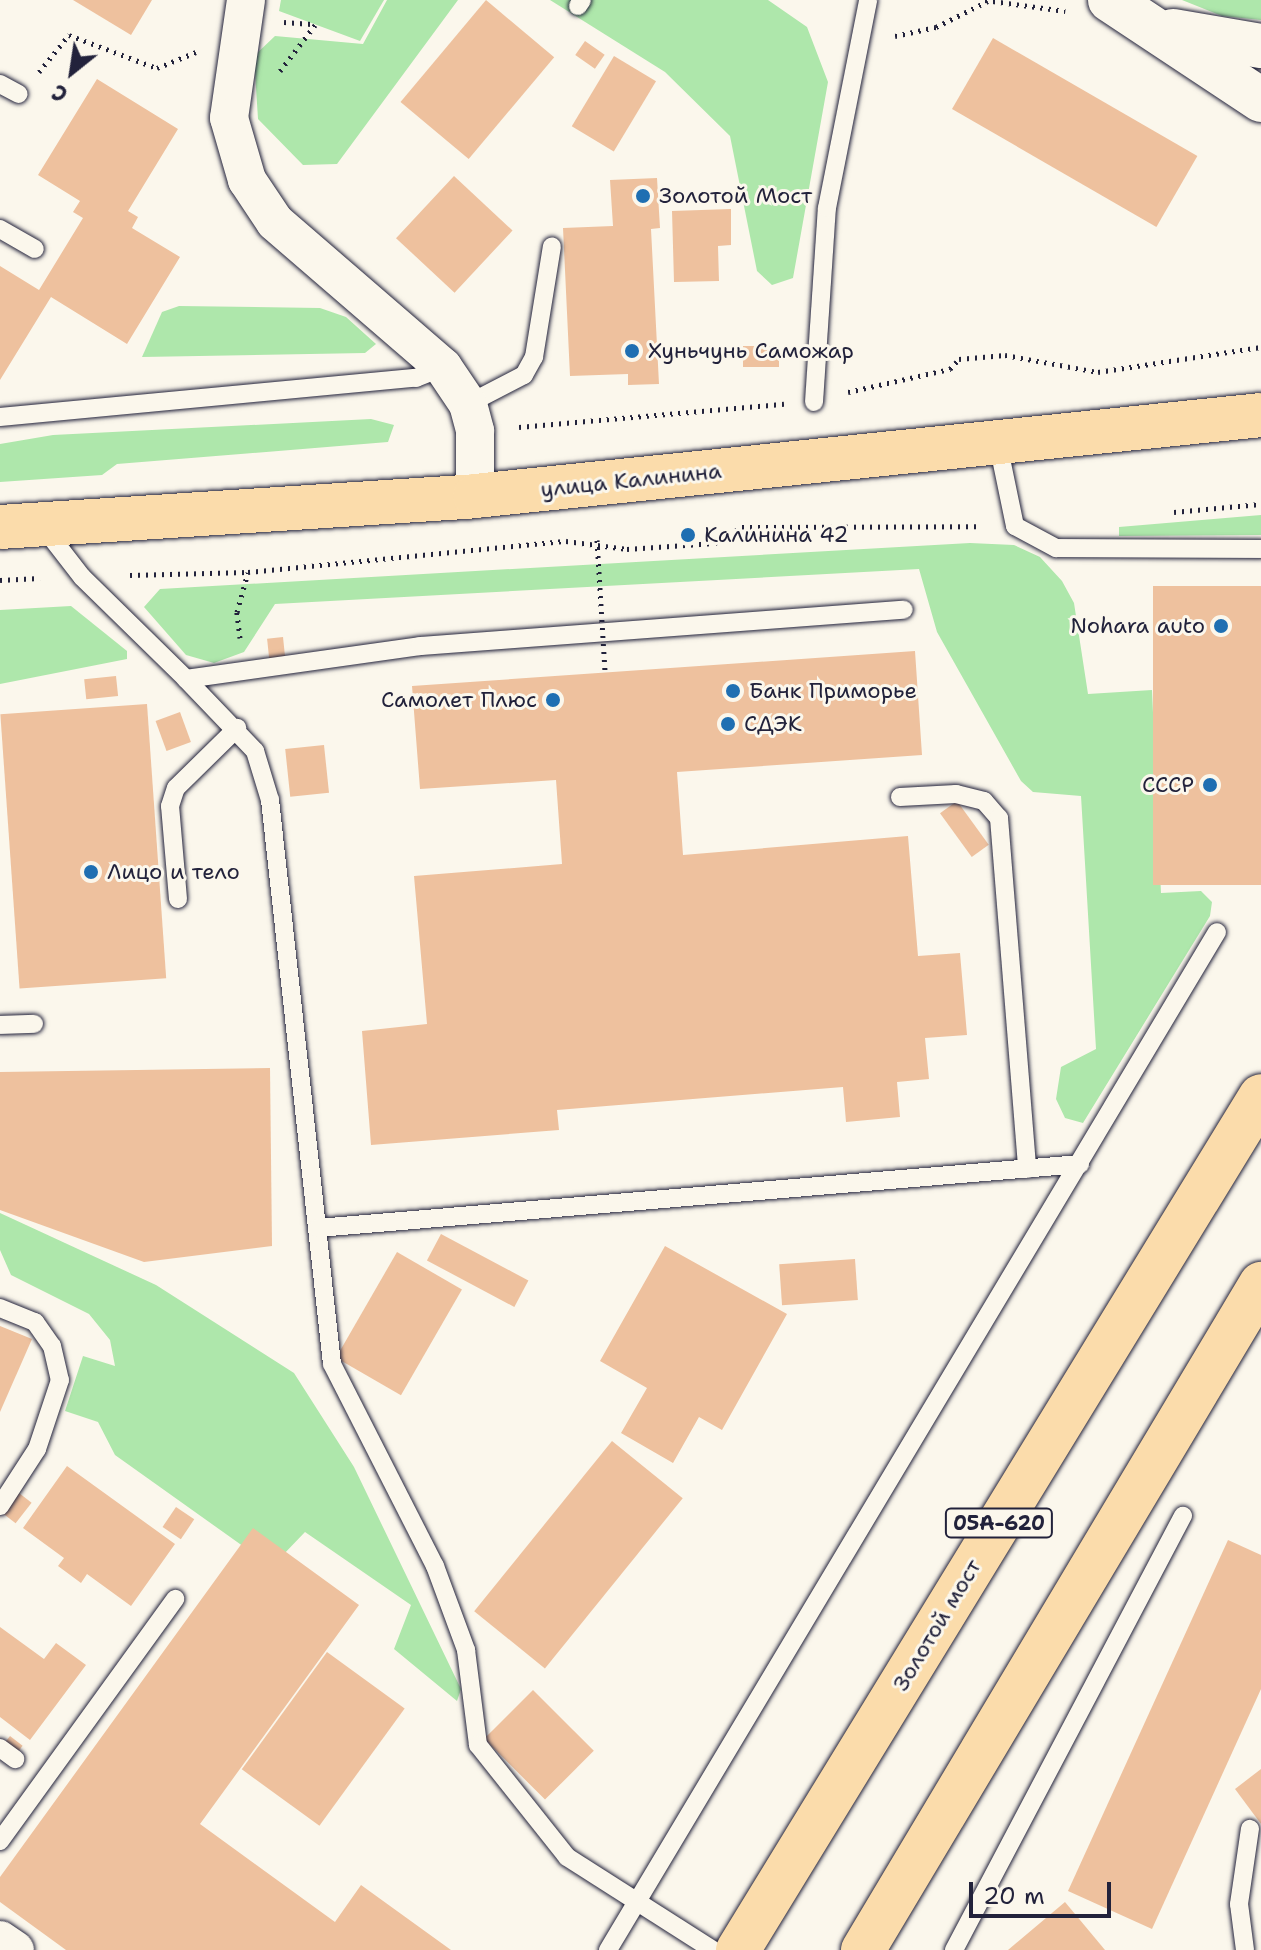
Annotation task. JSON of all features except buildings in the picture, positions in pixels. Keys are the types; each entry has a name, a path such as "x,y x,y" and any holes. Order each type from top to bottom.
{"main road":[{"path":"1091,7 1159,29 1261,46"},
{"path":"1159,29 1261,100"},
{"name":"улица Калинина","path":"21,525 475,496 1261,415"},
{"name":"Золотой мост","path":"738,1950 1261,1096"},
{"path":"863,1950 1261,1284"}],"street":[{"path":"244,14 229,118 247,180 275,222 443,367 472,417 475,496"},
{"path":"0,1940 15,1950"}],"lane":[{"path":"814,402 827,208 868,0"},
{"path":"0,84 19,94"},
{"path":"0,229 35,249"},
{"path":"472,417 524,375 534,357 552,246"},
{"path":"0,417 416,378 443,367"},
{"path":"998,444 1015,526 1071,554 1261,549"},
{"path":"21,525 82,577 237,728 255,751 270,800 332,1364 435,1566 466,1650 478,1745 567,1857 633,1902 713,1950"},
{"path":"186,679 420,646 904,610"},
{"path":"178,899 170,806 176,788 237,728"},
{"path":"900,797 956,794 984,801 999,818 1027,1169"},
{"path":"608,1950 633,1902 1217,932"},
{"path":"0,1025 34,1024"},
{"path":"318,1228 1080,1164"},
{"path":"0,1308 35,1322 52,1346 60,1380 37,1449 0,1506"},
{"path":"954,1950 1183,1516"},
{"path":"0,1841 175,1599"},
{"path":"1245,1950 1239,1904 1250,1829"}],"path":[{"path":"858,44 936,27 986,0 1091,7"},
{"path":"19,94 69,35 157,68 244,14 315,24"},
{"path":"472,417 814,402 950,369 959,359 1005,355 1098,372 1261,347"},
{"path":"1169,512 1261,504"},
{"path":"0,580 248,572 597,540 627,549 715,543 742,527 1015,526"},
{"path":"597,540 605,672"},
{"path":"237,612 248,572"}],"green space":[{"path":"281,0 384,0 360,41 279,11"},
{"path":"387,0 458,0 337,164 303,165 258,119 254,56 275,36 363,44"},
{"path":"550,0 768,0 807,27 828,82 793,278 772,285 757,271 730,136 665,72"},
{"path":"1182,0 1261,0 1261,20 1222,16"},
{"path":"179,306 320,308 346,317 376,344 365,353 142,357 162,312"},
{"path":"371,419 394,425 388,442 117,464 102,475 0,482 0,444 53,435"},
{"path":"1261,515 1261,535 1119,536 1119,527"},
{"path":"970,543 1014,545 1040,557 1062,581 1074,603 1088,694 1152,690 1161,893 1201,891 1212,902 1210,916 1083,1123 1065,1118 1056,1099 1061,1067 1096,1049 1081,796 1033,792 1021,781 937,632 919,569 275,604 244,652 214,663 186,655 144,607 160,589"},
{"path":"71,606 127,651 127,659 0,684 0,610"},
{"path":"0,1213 156,1285 294,1373 354,1467 461,1689 457,1701 394,1649 411,1605 305,1532 281,1557 254,1554 115,1455 98,1422 65,1411 83,1356 115,1366 110,1340 89,1314 11,1275 0,1250"}],"place":[{"name":"Золотой Мост","path":"643,196"},
{"name":"Хуньчунь Саможар","path":"632,351"},
{"name":"Калинина 42","path":"688,535"},
{"name":"Nohara auto","path":"1221,626"},
{"name":"Банк Приморье","path":"733,691"},
{"name":"Самолет Плюс","path":"553,700"},
{"name":"СДЭК","path":"728,724"},
{"name":"СССР","path":"1210,785"},
{"name":"Лицо и тело","path":"91,872"}]}
